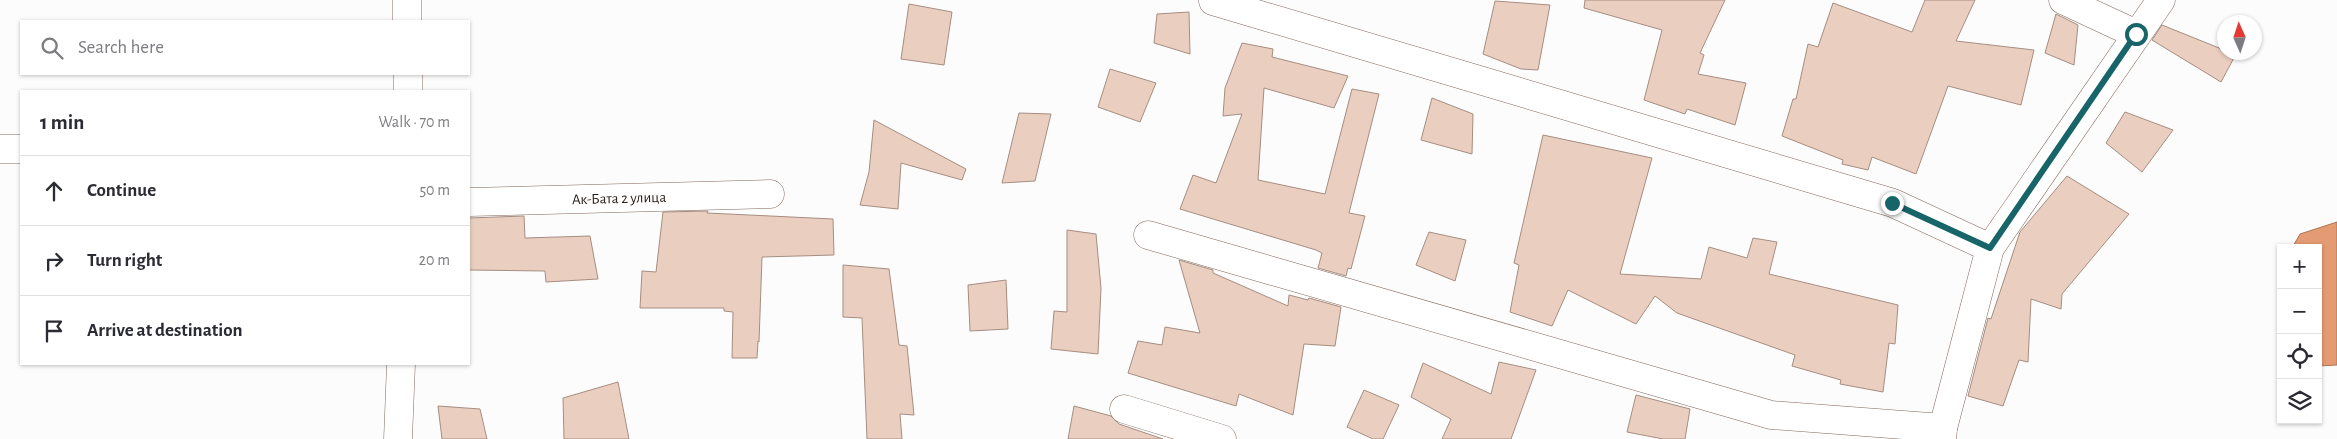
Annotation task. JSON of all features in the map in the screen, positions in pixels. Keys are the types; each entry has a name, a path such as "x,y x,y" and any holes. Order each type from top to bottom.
{"street":[{"path":"407,0 407,20"},
{"path":"1213,0 1892,203 1990,248"},
{"path":"2063,0 2136,34"},
{"path":"1148,235 1771,415 1943,433 1990,248 2161,0"},
{"path":"408,75 408,90"},
{"path":"0,150 20,149"},
{"name":"Ак-Бата 2 улица","path":"470,202 770,194"},
{"path":"398,439 401,365"},
{"path":"1124,409 1222,439"}],"shaded area":[{"path":"2337,222 2337,365 2322,366 2322,244 2294,244 2300,234"}],"building":[{"path":"1585,0 1725,0 1700,53 1704,55 1698,74 1746,83 1735,125 1687,109 1685,114 1644,100 1662,30 1584,8"},
{"path":"1925,0 1975,0 1956,41 2034,50 2021,105 1948,86 1916,174 1872,157 1868,170 1842,164 1843,160 1782,136 1793,99 1796,99 1808,44 1818,47 1833,3 1912,32"},
{"path":"1495,1 1550,5 1538,70 1521,69 1483,54"},
{"path":"909,4 952,12 944,65 901,59"},
{"path":"1189,12 1190,54 1154,43 1157,14"},
{"path":"2056,14 2078,25 2074,65 2045,53"},
{"path":"2162,25 2217,47 2217,60 2233,60 2221,82 2152,40"},
{"path":"1242,43 1273,49 1272,57 1348,76 1334,108 1264,88 1258,180 1325,194 1352,89 1379,94 1349,213 1365,216 1351,269 1348,268 1346,276 1318,268 1322,253 1316,250 1180,209 1193,175 1216,183 1242,114 1223,116 1225,88"},
{"path":"1110,69 1156,83 1140,122 1098,107"},
{"path":"1432,98 1473,114 1472,154 1421,140"},
{"path":"2125,112 2173,130 2142,172 2106,143"},
{"path":"1019,113 1051,114 1035,181 1002,183"},
{"path":"874,120 966,169 962,180 901,163 898,209 860,205 869,172"},
{"path":"1543,135 1652,158 1620,274 1701,279 1709,247 1747,258 1753,238 1777,242 1769,274 1898,305 1895,344 1889,343 1883,392 1840,384 1841,380 1792,366 1795,355 1677,313 1655,296 1636,324 1568,290 1552,326 1510,312 1519,265 1514,263"},
{"path":"2067,176 2129,214 2062,294 2061,309 2031,299 2028,362 2019,360 2003,406 1968,396 1988,318 1991,319 2020,232"},
{"path":"708,211 707,213 833,219 834,255 762,257 757,358 732,358 733,312 724,311 724,308 640,308 642,271 656,272 663,212"},
{"path":"524,216 525,238 590,236 598,279 546,282 545,271 470,270 470,218"},
{"path":"1067,230 1096,234 1101,288 1098,354 1051,349 1054,311 1067,312"},
{"path":"1429,232 1466,240 1455,281 1416,265"},
{"path":"1179,260 1213,270 1213,273 1288,306 1289,295 1308,300 1309,298 1341,307 1335,346 1304,344 1293,415 1239,394 1236,406 1128,373 1138,341 1162,345 1165,327 1200,333"},
{"path":"843,265 889,269 899,345 907,346 914,415 900,414 902,439 867,439 862,318 843,317"},
{"path":"1006,280 1008,329 970,331 968,285"},
{"path":"1499,362 1536,370 1511,439 1442,439 1451,419 1411,397 1423,363 1491,394"},
{"path":"618,382 629,439 564,439 563,398"},
{"path":"1364,390 1399,405 1383,439 1373,439 1347,427"},
{"path":"1636,395 1690,409 1685,439 1663,439 1627,432"},
{"path":"438,406 480,409 487,439 442,439"},
{"path":"1074,406 1111,416 1119,424 1163,439 1068,439"}],"route":[{"path":"1892,203 1990,248 2136,34"}]}
